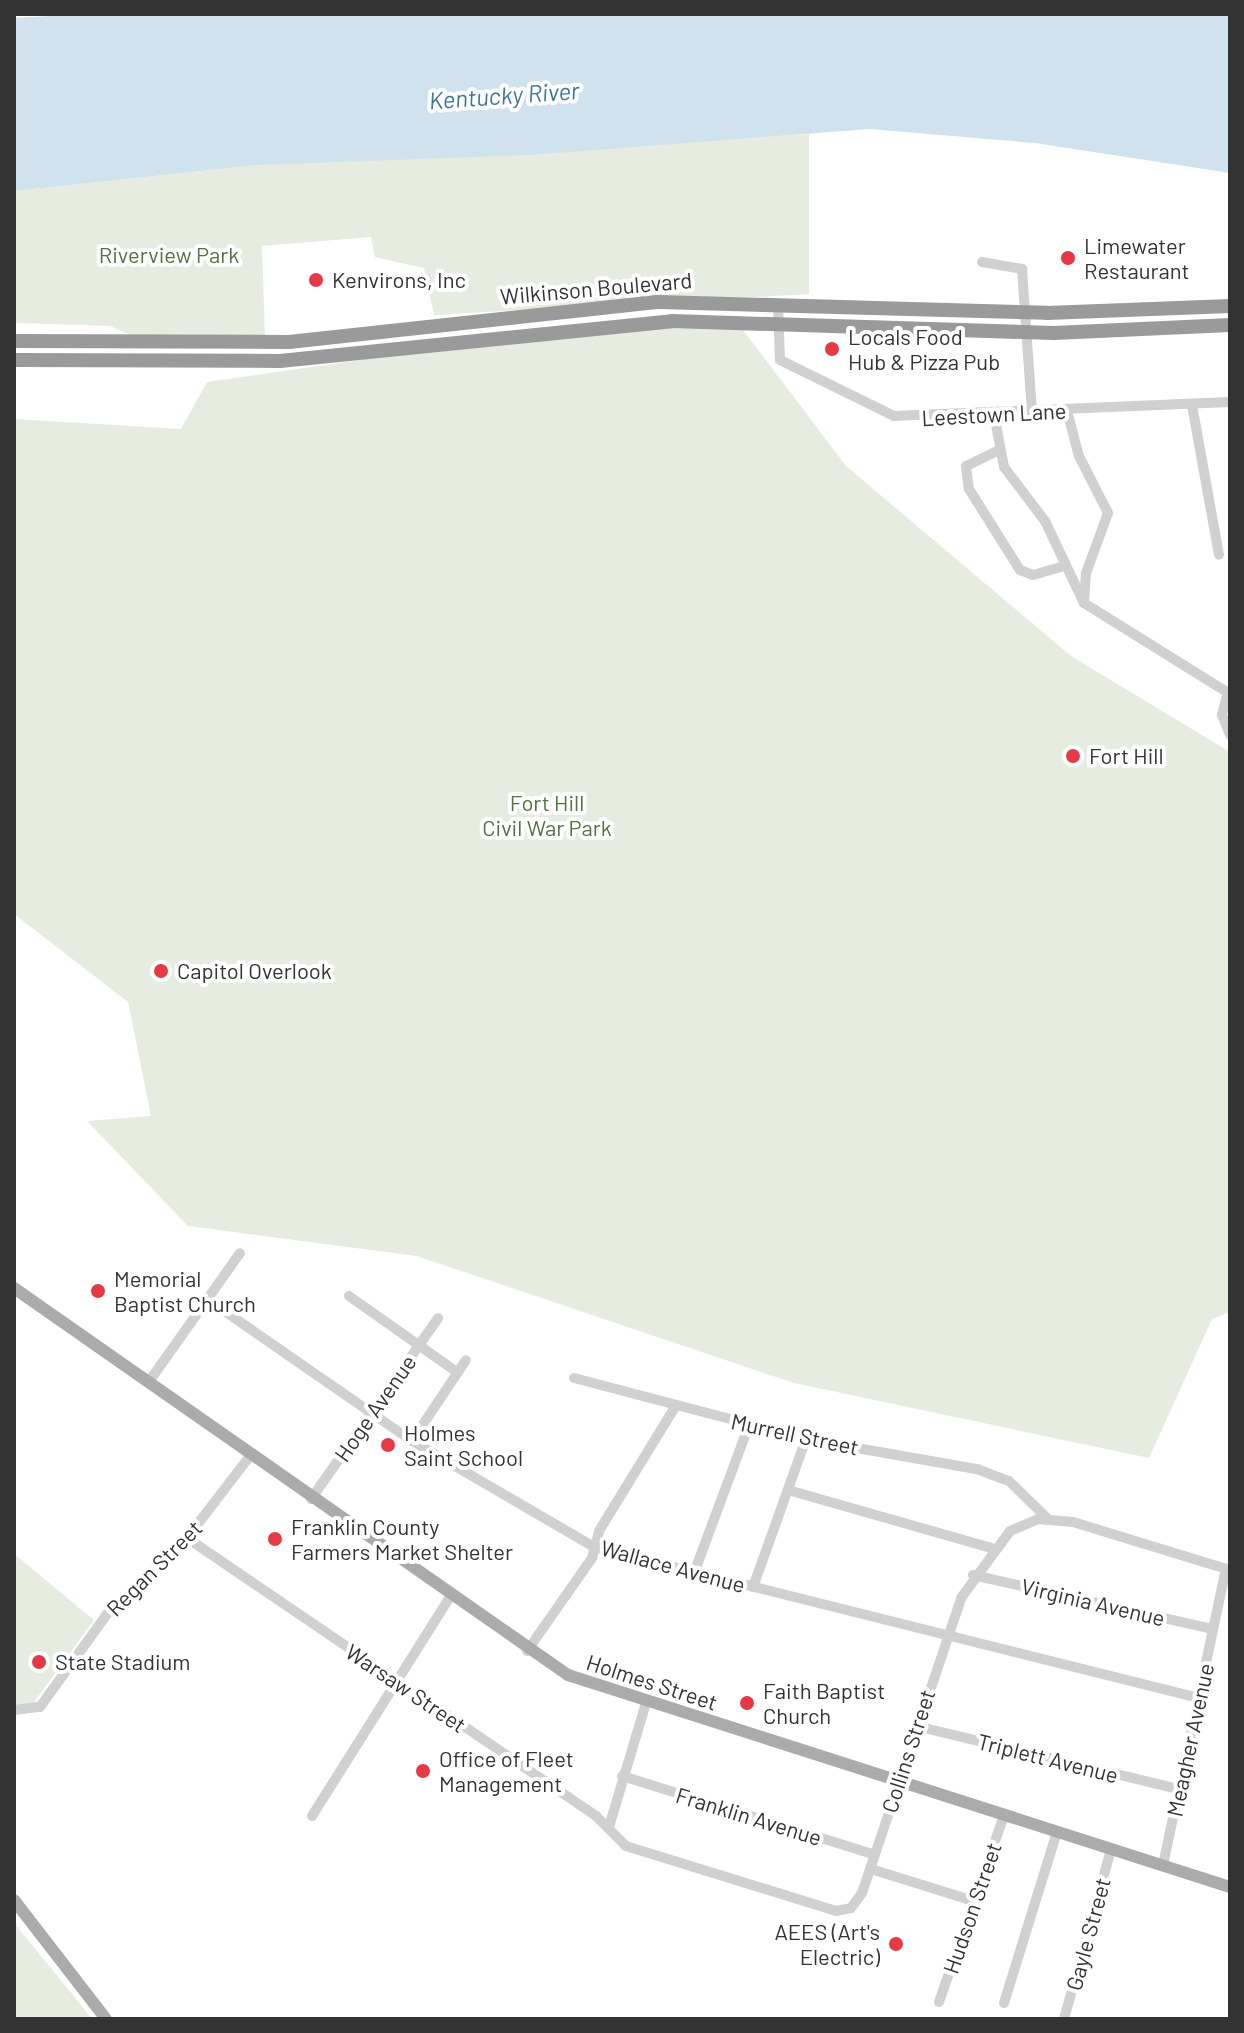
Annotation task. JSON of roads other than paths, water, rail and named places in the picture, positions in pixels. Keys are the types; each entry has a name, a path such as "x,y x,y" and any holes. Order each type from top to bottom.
{"highway":[{"name":"Wilkinson Boulevard","path":"14,341 262,343 607,305 778,304 1026,313 1230,306"},
{"name":"Wilkinson Boulevard","path":"14,360 267,362 616,324 776,323 1028,332 1230,325"}],"main road":[{"name":"Holmes Street","path":"14,1288 527,1651 575,1679 1230,1887"},
{"path":"14,1900 106,2019"}],"street":[{"path":"982,262 1020,265 1028,332 1032,412"},
{"name":"Leestown Lane","path":"778,304 776,323 783,362 880,410 909,418 1230,402"},
{"path":"1192,405 1219,555"},
{"path":"1067,411 1108,513 1085,581 1084,603"},
{"path":"994,414 997,451 1045,521 1061,567 1084,603 1229,693 1222,715 1230,735"},
{"path":"997,451 966,466 969,489 1020,570 1036,575 1061,567"},
{"path":"1070,581 1085,581"},
{"path":"148,1383 240,1253"},
{"path":"349,1296 458,1373"},
{"name":"Wallace Avenue","path":"207,1299 412,1441 594,1547 1199,1698"},
{"name":"Hoge Avenue","path":"311,1499 438,1318"},
{"path":"412,1441 466,1360"},
{"name":"Murrell Street","path":"574,1378 806,1439 907,1451 999,1476 1049,1520"},
{"path":"527,1651 594,1547 675,1407"},
{"path":"694,1573 749,1425"},
{"path":"753,1587 806,1439"},
{"name":"Regan Street","path":"14,1710 27,1714 50,1696 134,1582 187,1538 250,1456"},
{"path":"788,1490 992,1548"},
{"path":"1049,1520 1228,1569"},
{"name":"Collins Street","path":"871,1869 946,1634 973,1575 992,1548 1018,1525 1049,1520"},
{"name":"Warsaw Street","path":"187,1538 609,1827 616,1839 642,1853 836,1911 851,1908 871,1869"},
{"name":"Meagher Avenue","path":"1163,1865 1228,1569"},
{"name":"Virginia Avenue","path":"973,1575 1213,1629"},
{"path":"312,1816 450,1597"},
{"path":"609,1827 646,1703"},
{"name":"Triplett Avenue","path":"916,1726 1179,1789"},
{"name":"Franklin Avenue","path":"622,1776 875,1855"},
{"name":"Hudson Street","path":"939,2002 1004,1815"},
{"path":"1004,2003 1057,1832"},
{"name":"Gayle Street","path":"1064,2019 1111,1849"},
{"path":"871,1869 974,1901"}],"water":[{"name":"Kentucky River","path":"88,14 1230,14 1230,173 1035,143 869,129 530,155 259,165 14,191 14,18"}],"place":[{"name":"Limewater Restaurant","path":"1068,258"},
{"name":"Kenvirons, Inc","path":"316,280"},
{"name":"Locals Food Hub & Pizza Pub","path":"832,349"},
{"name":"Fort Hill","path":"1073,756"},
{"name":"Capitol Overlook","path":"161,971"},
{"name":"Memorial Baptist Church","path":"98,1291"},
{"name":"Holmes Saint School","path":"388,1445"},
{"name":"Franklin County Farmers Market Shelter","path":"275,1539"},
{"name":"State Stadium","path":"39,1662"},
{"name":"Faith Baptist Church","path":"747,1703"},
{"name":"Office of Fleet Management","path":"423,1771"},
{"name":"AEES (Art's Electric)","path":"896,1944"}],"park label":[{"name":"Riverview Park","path":"169,255"},
{"name":"Fort Hill Civil War Park","path":"547,814"}]}
